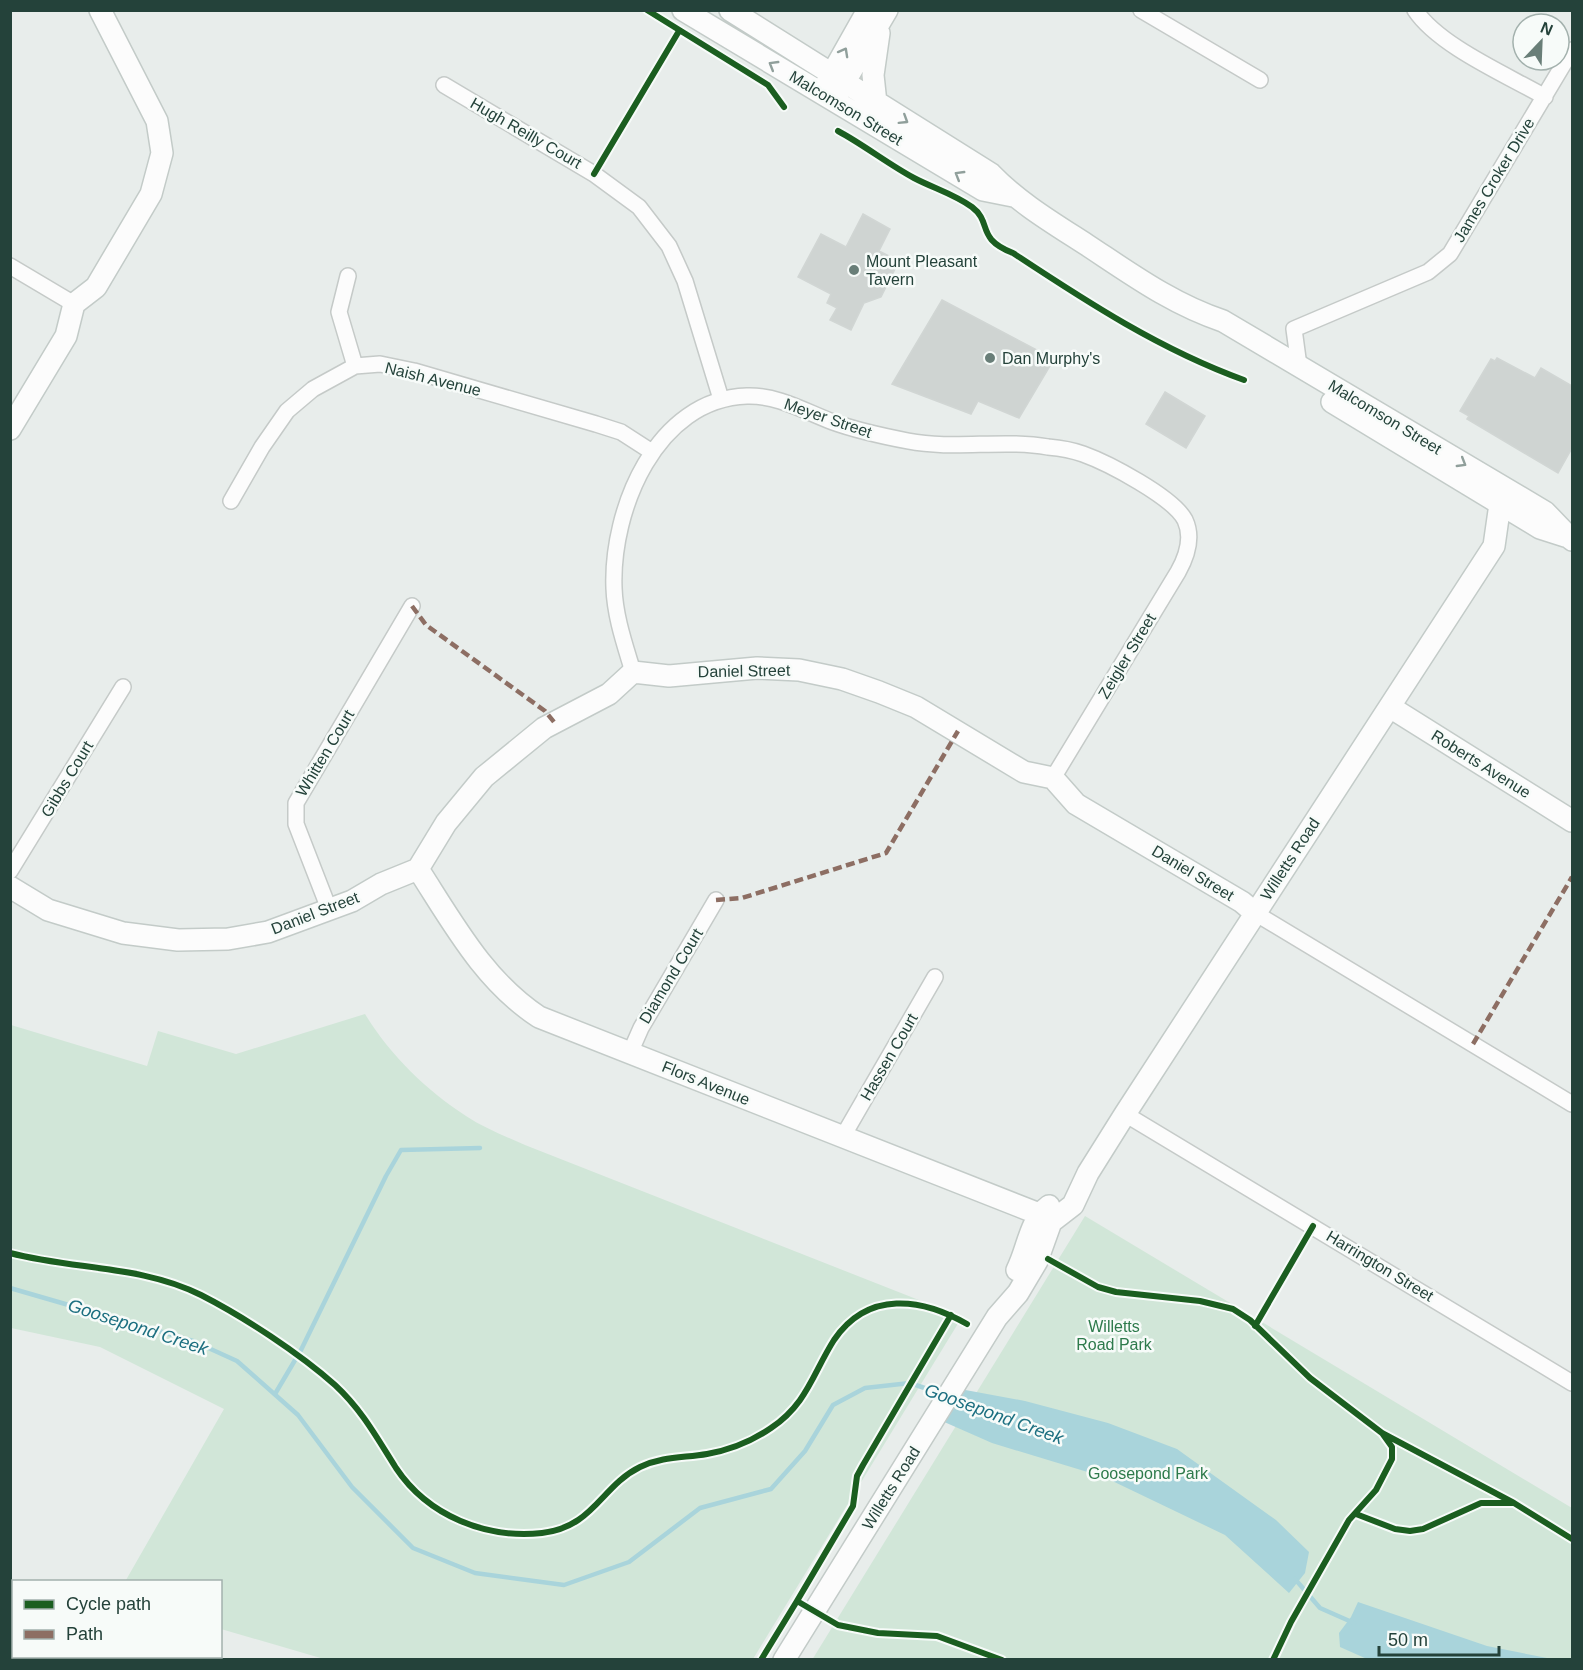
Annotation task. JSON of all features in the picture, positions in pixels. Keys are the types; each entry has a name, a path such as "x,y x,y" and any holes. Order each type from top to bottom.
{"street":[{"path":"10,429 66,336 74,304 96,287 146,204 157,179 162,153 157,121 100,10"},
{"name":"Malcomson Street","path":"683,10 833,88 876,103 991,174 1013,196 1157,292 1192,311 1223,321 1545,512 1571,536"},
{"name":"Malcomson Street","path":"730,10 833,88 983,190 1013,196"},
{"path":"1141,10 1260,80"},
{"path":"1415,10 1422,21 1444,39 1545,97"},
{"path":"833,88 878,14"},
{"path":"876,103 873,75 878,14"},
{"name":"James Croker Drive","path":"1299,366 1294,329 1428,272 1450,254 1572,50"},
{"name":"Hugh Reilly Court","path":"444,85 594,174 639,207 669,246 685,281 721,399"},
{"path":"10,266 74,304"},
{"path":"348,276 339,312 355,366"},
{"name":"Malcomson Street","path":"1192,311 1219,333 1540,528 1571,536"},
{"name":"Naish Avenue","path":"231,501 262,447 287,411 313,389 355,366 380,364 414,371 621,432 652,452"},
{"name":"Meyer Street","path":"633,672 617,614 614,562 628,504 652,452 687,416 721,399 749,396 782,401 866,433 923,444 1046,446 1083,454 1113,468 1176,508 1188,530"},
{"name":"Willetts Road","path":"784,1659 997,1317 1026,1251 1033,1223 1046,1218 1088,1173 1494,546 1500,504"},
{"name":"Zeigler Street","path":"1053,778 1184,562 1188,530"},
{"name":"Whitten Court","path":"329,909 296,824 296,803 412,606"},
{"name":"Daniel Street","path":"633,672 669,676 757,668 799,670 842,679 916,707 1024,772 1053,778 1076,804 1242,902 1255,913 1572,1104"},
{"path":"418,869 446,823 484,777 544,728 609,694 633,672"},
{"name":"Gibbs Court","path":"10,871 123,687"},
{"name":"Roberts Avenue","path":"1390,707 1572,821"},
{"name":"Daniel Street","path":"10,887 48,909 93,926 123,933 178,940 228,939 268,932 329,909 418,869"},
{"name":"Flors Avenue","path":"418,869 469,948 493,980 516,1002 539,1017 1046,1218"},
{"name":"Diamond Court","path":"630,1053 641,1028 716,900"},
{"name":"Hassen Court","path":"842,1138 935,977"},
{"name":"Harrington Street","path":"1125,1114 1572,1383"}],"green space":[{"path":"365,1014 386,1044 410,1071 451,1106 487,1128 962,1317 753,1659 324,1659 222,1629 222,1580 126,1580 224,1409 100,1347 11,1328 11,1025 147,1066 158,1031 236,1054"},
{"name":"Goosepond Park","path":"1085,1216 1572,1508 1572,1659 812,1660"}],"water":[{"path":"960,1389 1025,1401 1108,1423 1177,1449 1276,1520 1309,1552 1305,1573 1289,1593 1225,1535 1104,1477 992,1443 942,1421"},
{"path":"1358,1602 1487,1646 1552,1659 1367,1659 1340,1647 1339,1633 1351,1617"}],"building":[{"path":"863,214 890,229 879,251 899,261 881,297 864,303 851,330 830,320 837,308 827,303 831,294 798,277 821,234 846,247"},
{"path":"942,300 1054,359 1019,418 978,401 971,414 892,384"},
{"path":"1497,358 1535,378 1541,368 1572,386 1572,448 1558,473 1467,419 1469,416 1460,411 1491,359 1495,361"},
{"path":"1165,392 1205,416 1186,448 1146,424"}],"waterway":[{"path":"275,1394 301,1350 401,1150 480,1148"},
{"name":"Goosepond Creek","path":"10,1288 193,1341 237,1361 298,1415 352,1487 413,1548 475,1573 564,1585 629,1562 700,1508 771,1489 805,1451 833,1405 865,1388 910,1383 942,1394"},
{"name":"Goosepond Creek","path":"1295,1579 1320,1608 1354,1623"}],"marked path":[{"path":"412,606 426,625 545,711 554,722"},
{"path":"716,900 742,898 886,853 958,731"},
{"path":"1473,1044 1572,877"}],"cycle path":[{"path":"647,10 768,85 784,107"},
{"path":"594,174 679,31"},
{"path":"838,131 904,173 972,207 982,219 994,242 1097,307 1154,340 1244,380"},
{"path":"1255,1326 1313,1226"},
{"path":"10,1253 155,1278 178,1285 218,1304 288,1348 335,1385 361,1414 409,1485 424,1499 460,1521 480,1528 521,1534 542,1533 574,1523 627,1475 649,1463 724,1450 764,1433 793,1409 834,1340 848,1324 863,1313 879,1306 914,1304 932,1308 967,1324"},
{"path":"1048,1259 1098,1287 1116,1292 1200,1301 1233,1309 1250,1320 1310,1378 1382,1433 1514,1503 1572,1539"},
{"path":"797,1601 853,1506 857,1476 951,1315"},
{"path":"1273,1660 1291,1622 1349,1520 1376,1490 1392,1459 1392,1447 1382,1433"},
{"path":"1356,1514 1395,1529 1410,1531 1423,1529 1481,1503 1512,1503"},
{"path":"761,1660 797,1601 838,1625 878,1633 937,1636 1002,1660"}],"place":[{"name":"Mount Pleasant Tavern","path":"854,270"},
{"name":"Dan Murphy's","path":"990,358"}],"park label":[{"name":"Willetts Road Park","path":"1114,1335"}]}
